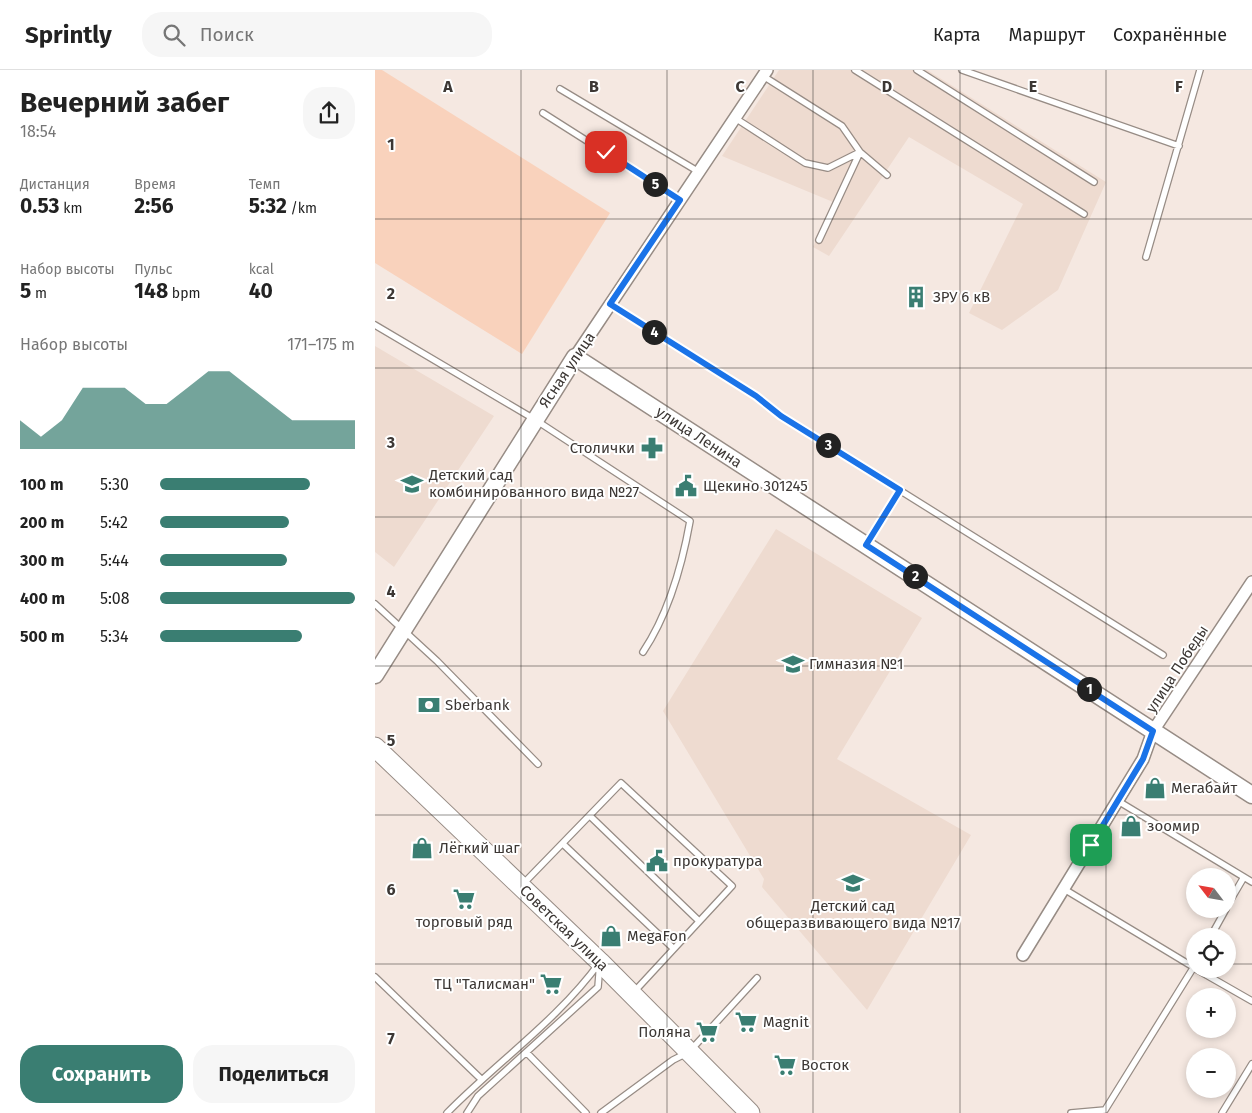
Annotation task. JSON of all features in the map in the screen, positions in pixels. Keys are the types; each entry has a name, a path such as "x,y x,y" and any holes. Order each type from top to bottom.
{"main road":[{"name":"Советская улица","path":"375,746 600,962 750,1113"}],"street":[{"name":"Ясная улица","path":"375,675 534,419 765,73"},
{"name":"улица Ленина","path":"575,357 1252,795"},
{"name":"улица Победы","path":"1023,954 1143,759 1153,731 1252,582"}],"lane":[{"path":"855,70 1084,214"},
{"path":"917,70 1094,182"},
{"path":"962,70 1179,146"},
{"path":"1146,257 1200,70"},
{"path":"765,73 842,126 860,152 887,175"},
{"path":"560,89 699,172"},
{"path":"543,113 680,200"},
{"path":"735,118 805,163 827,168 860,152"},
{"path":"819,240 860,152"},
{"path":"610,304 756,396 781,416 1163,656"},
{"path":"375,325 534,419 690,521 682,563 654,635 643,652"},
{"path":"866,545 900,490"},
{"path":"375,604 403,629 538,764"},
{"path":"521,886 621,783 732,886 632,994"},
{"path":"1118,801 1252,882"},
{"path":"590,816 699,921"},
{"path":"563,844 673,948"},
{"path":"1236,890 1243,877"},
{"path":"1064,889 1186,962"},
{"path":"467,1113 478,1096 598,987 600,962"},
{"path":"447,1113 481,1079 581,989 600,962"},
{"path":"375,976 481,1079"},
{"path":"601,1113 673,1060 689,1052 757,978"},
{"path":"1071,1113 1105,1110 1188,978"},
{"path":"1213,978 1252,1002"},
{"path":"527,1053 586,1113"},
{"path":"1222,1113 1252,1064"}],"shaded area":[{"path":"375,70 382,70 610,213 522,354 375,263"},
{"path":"779,70 927,70 1106,182 1058,290 1002,330 969,313 1023,204 909,137 829,256 813,247 833,202 722,156"},
{"name":"Детский сад комбинированного вида №27","path":"375,346 494,416 394,567 375,552"},
{"name":"Гимназия №1","path":"776,529 922,618 837,759 971,835 867,1010 762,887 764,879 663,711"}],"place":[{"name":"ЗРУ 6 кВ","path":"916,297"},
{"name":"Столички","path":"652,448"},
{"name":"Детский сад комбинированного вида №27","path":"412,484"},
{"name":"Щекино 301245","path":"686,486"},
{"name":"Гимназия №1","path":"793,664"},
{"name":"Sberbank","path":"429,705"},
{"name":"Мегабайт","path":"1155,788"},
{"name":"зоомир","path":"1131,826"},
{"name":"Лёгкий шаг","path":"422,848"},
{"name":"прокуратура","path":"657,861"},
{"name":"Детский сад общеразвивающего вида №17","path":"853,883"},
{"name":"торговый ряд","path":"464,899"},
{"name":"MegaFon","path":"611,936"},
{"name":"ТЦ \"Талисман\"","path":"551,984"},
{"name":"Magnit","path":"746,1022"},
{"name":"Поляна","path":"707,1032"},
{"name":"Восток","path":"785,1065"}],"route":[{"path":"606,152 680,200 610,304 756,396 781,416 900,490 866,545 1153,731 1143,759 1091,845"}]}
